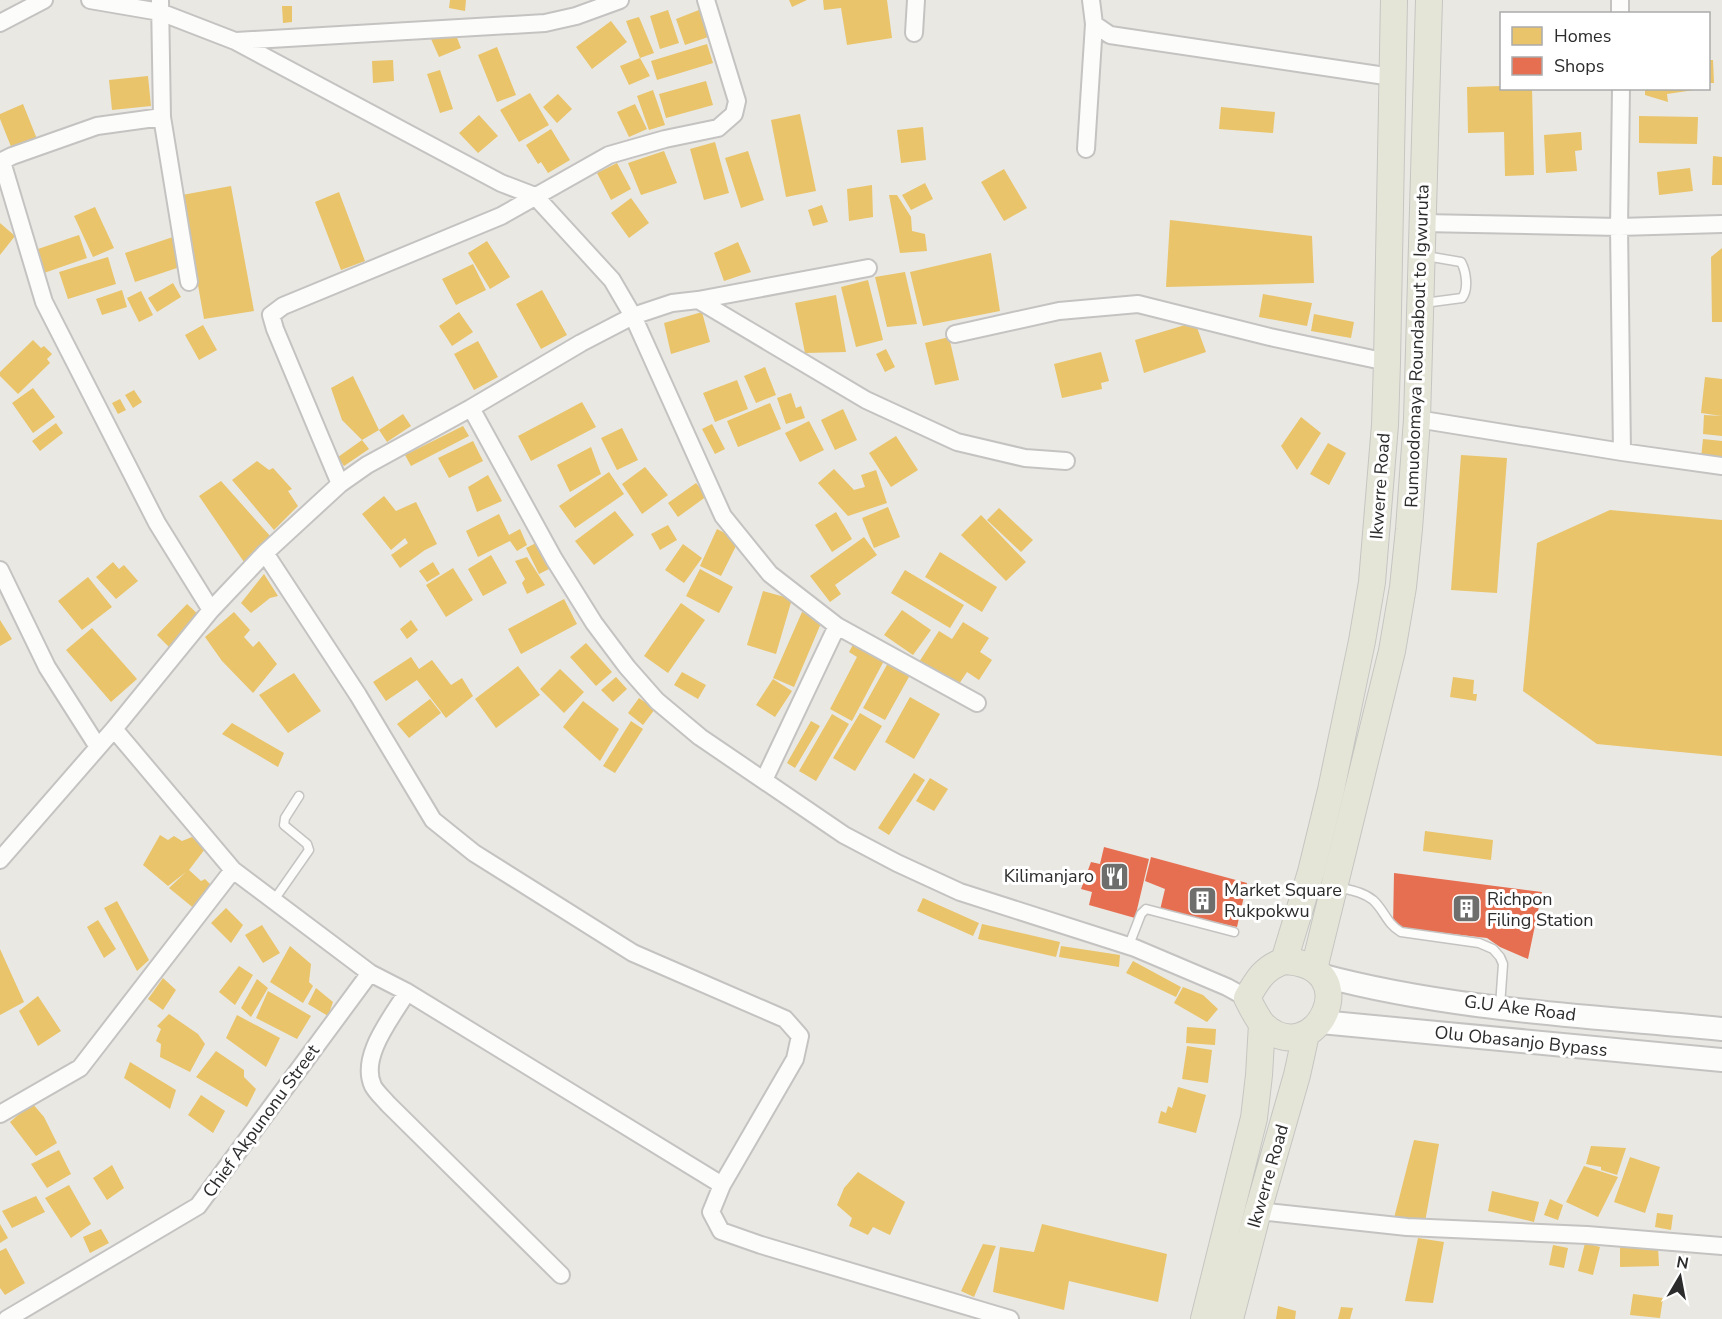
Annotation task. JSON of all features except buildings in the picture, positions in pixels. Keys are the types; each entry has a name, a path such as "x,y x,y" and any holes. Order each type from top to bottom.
{"main road":[{"name":"Ikwerre Road","path":"1284,961 1311,872 1331,790 1364,629 1376,547 1387,362 1394,0"},
{"name":"Rumuodomaya Roundabout to Igwuruta","path":"1317,972 1335,886 1392,651 1409,529 1417,419 1428,0"},
{"path":"1284,961 1300,962 1317,972 1328,990 1329,998 1328,1007 1313,1028 1294,1037 1271,1032 1262,1024 1247,998 1259,976 1275,964 1284,961"},
{"name":"G.U Ake Road","path":"1317,972 1357,985 1500,1007 1722,1029"},
{"path":"1204,1319 1254,1118 1262,1024"},
{"name":"Ikwerre Road","path":"1230,1319 1258,1211 1313,1028"},
{"name":"Olu Obasanjo Bypass","path":"1313,1028 1722,1060"}],"street":[{"path":"0,23 44,0"},
{"path":"90,0 160,6 235,41 501,183 535,196 612,280 633,316 723,516 770,574 837,626 977,704"},
{"path":"235,41 545,23 576,16 620,0"},
{"path":"340,484 274,329 271,315 283,306 501,216 609,155 665,139 718,128 734,114 736,101 706,0"},
{"path":"914,33 916,0"},
{"path":"1086,149 1094,24 1091,0"},
{"path":"160,6 162,117 189,282"},
{"path":"1094,24 1110,35 1392,77"},
{"path":"1622,90 1619,227 1622,452"},
{"path":"162,117 96,126 12,156 4,160 3,165 44,302 157,523 211,610"},
{"path":"1422,223 1619,227 1722,224"},
{"path":"0,858 114,729 211,610 265,553 340,484 367,465 471,408 581,343 633,316 672,303 868,268"},
{"path":"698,300 866,400 957,442 1025,458 1066,461"},
{"path":"956,334 1059,312 1138,304 1270,337 1387,362"},
{"path":"471,408 554,559 594,623 627,667 657,701 700,737 844,835 897,863 960,892 1129,945 1227,987 1247,998"},
{"path":"1417,419 1722,466"},
{"path":"265,553 358,695 433,820 474,854 633,953 785,1019 800,1036 795,1059 722,1185 711,1212 721,1231 760,1245 1010,1319"},
{"path":"0,570 47,668 98,747"},
{"path":"764,780 837,626"},
{"path":"114,729 233,870 370,973 408,992 722,1185"},
{"path":"0,1113 80,1068 233,870"},
{"name":"Chief Akpunonu Street","path":"7,1319 198,1206 370,973"},
{"path":"408,992 372,1050 369,1068 373,1086 388,1104 561,1275"},
{"path":"1258,1211 1407,1227 1587,1234 1722,1246"}],"lane":[{"path":"1420,304 1462,298 1466,294 1464,266 1461,262 1421,255"},
{"path":"274,900 309,850 307,844 284,825 285,818 299,796"},
{"path":"1335,886 1364,894 1373,900 1392,927 1401,932 1479,943 1493,949 1503,964 1500,1007"},
{"path":"1129,945 1141,914 1146,909 1234,932"}],"place":[{"name":"Kilimanjaro","path":"1115,876"},
{"name":"Market Square Rukpokwu","path":"1203,900"},
{"name":"Richpon Filing Station","path":"1466,909"}]}
